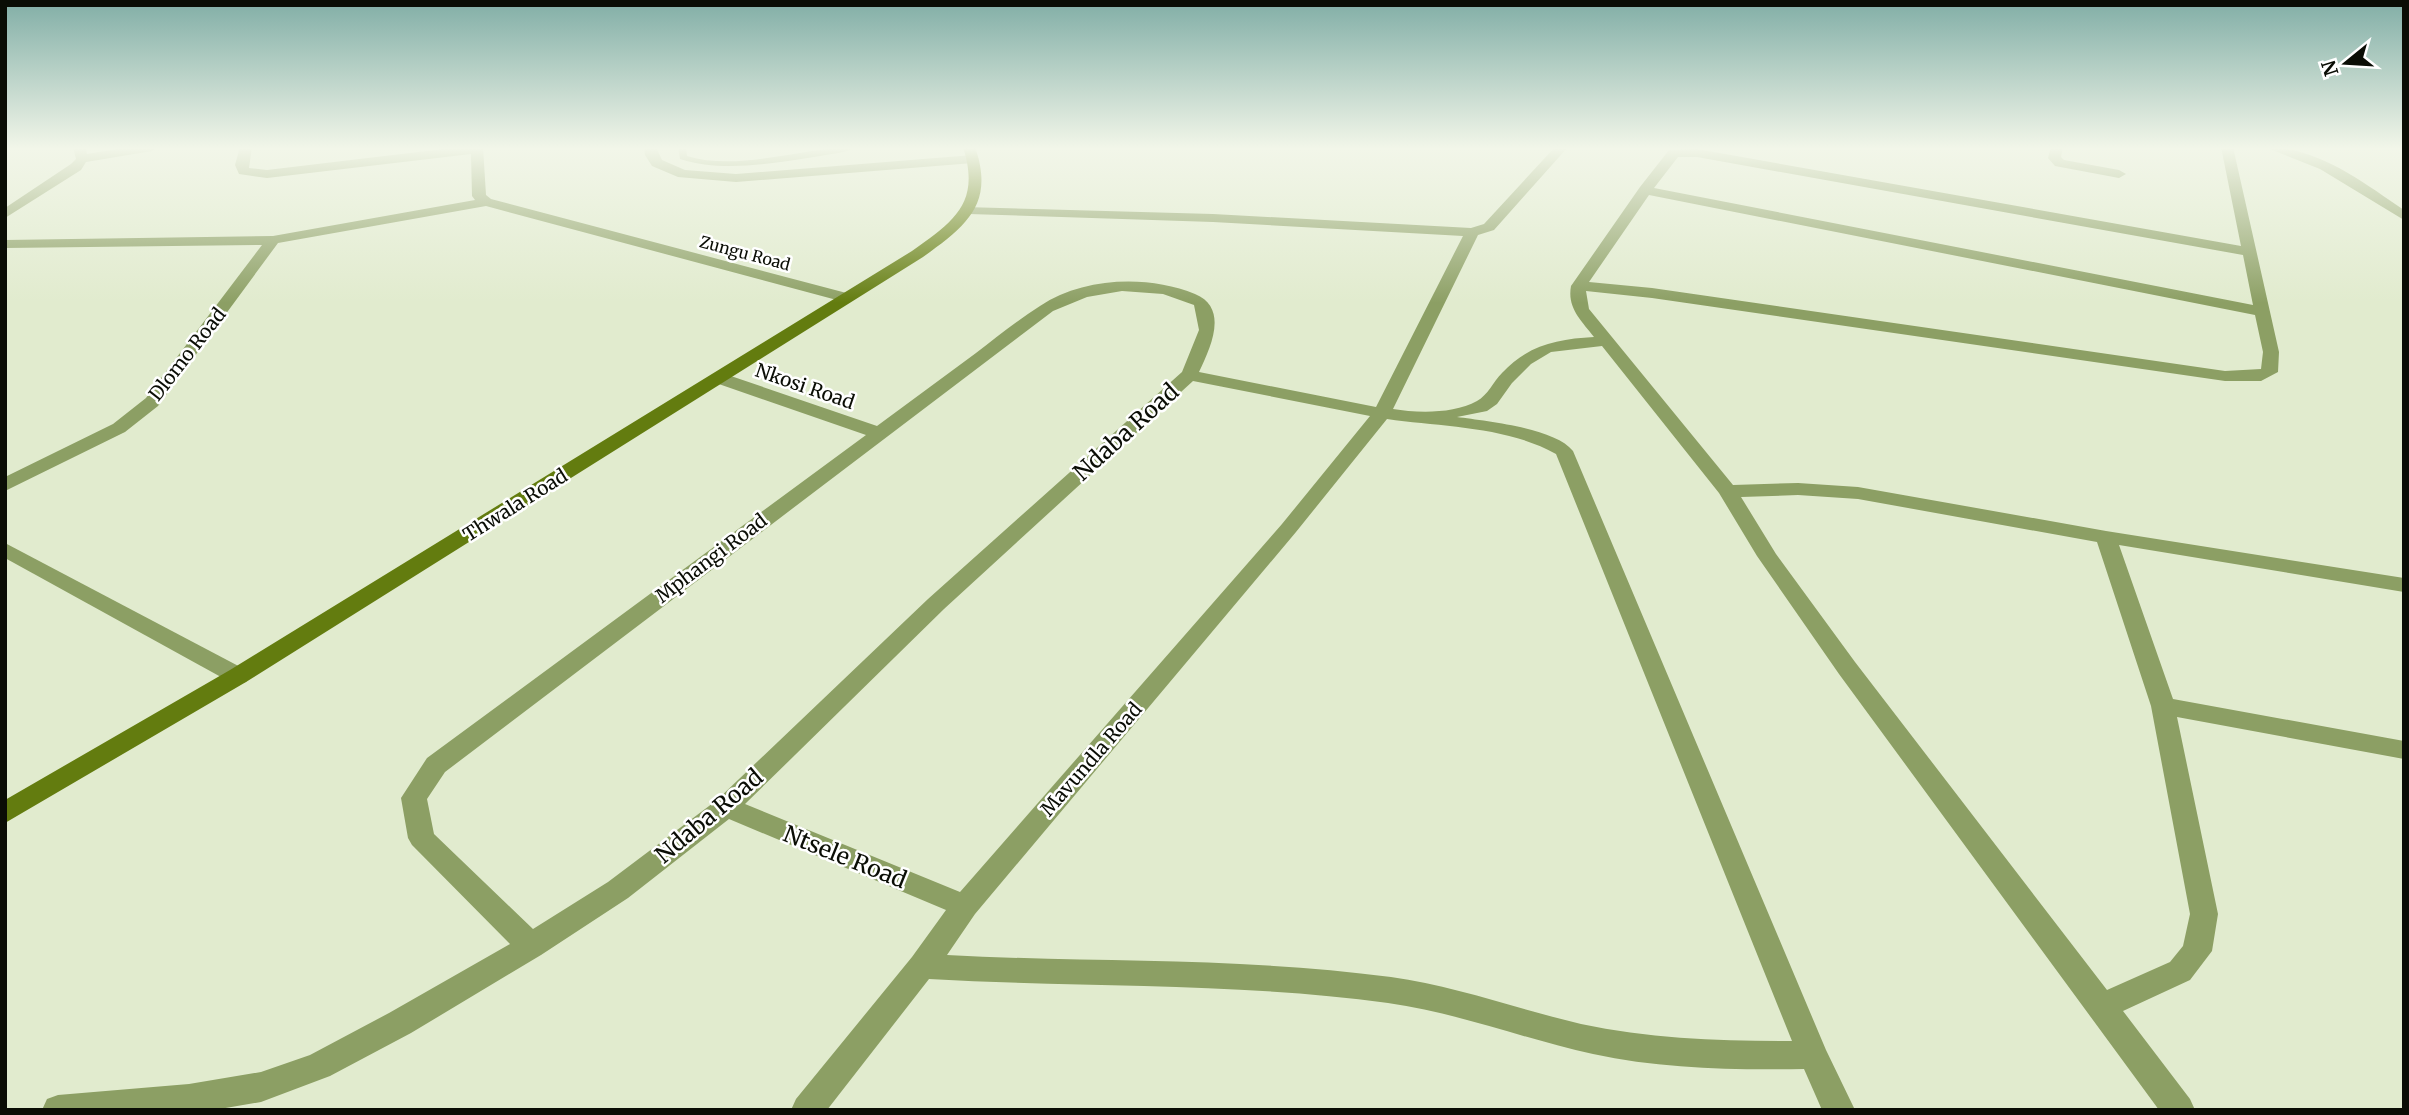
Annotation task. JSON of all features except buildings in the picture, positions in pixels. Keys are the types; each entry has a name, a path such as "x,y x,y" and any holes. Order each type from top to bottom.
{"street":[{"path":"5,214 28,199"},
{"path":"483,199 486,202"},
{"path":"974,199 969,210 1213,218 1472,232 1489,227 1515,199"},
{"path":"1639,199 1579,286 1577,298 1581,310 1728,491 1767,556 1847,668 2179,1110"},
{"path":"1691,199 2262,312"},
{"path":"1955,199 2251,252"},
{"path":"1579,286 1651,293 2247,377 2261,376 2269,372 2271,352 2239,199"},
{"path":"2378,199 2404,216"},
{"path":"5,244 273,240 486,202"},
{"name":"Zungu Road","path":"486,202 848,298"},
{"name":"Thwala Road","path":"5,813 238,676 848,298 938,239 969,210"},
{"name":"Mavundla Road","path":"807,1110 922,966 965,906 1289,528 1382,413 1472,232"},
{"name":"Dlomo Road","path":"5,485 119,428 152,402 273,240"},
{"name":"Mphangi Road","path":"531,946 421,838 414,798 436,765 1047,308 1068,295 1089,290 1136,288 1166,290 1201,302"},
{"name":"Ndaba Road","path":"58,1110 189,1099 261,1087 330,1060 400,1023 531,946 618,890 726,807 936,604 1189,375 1209,324 1201,302"},
{"path":"1421,419 1480,407 1491,400 1506,379 1525,360 1546,348 1569,343 1608,341"},
{"path":"1189,375 1382,413 1531,436 1555,444 1564,451 1813,1055 1839,1110"},
{"name":"Nkosi Road","path":"719,378 879,433"},
{"path":"1728,491 1798,489 1858,493 2106,537 2404,585"},
{"path":"2103,1006 2180,971 2197,951 2204,914 2163,706 2106,537"},
{"path":"5,549 238,676"},
{"path":"2163,706 2404,750"},
{"name":"Ntsele Road","path":"726,807 965,906"},
{"path":"922,966 1006,972 1200,973 1349,985 1458,1002 1594,1040 1662,1052 1724,1056 1813,1055"}]}
